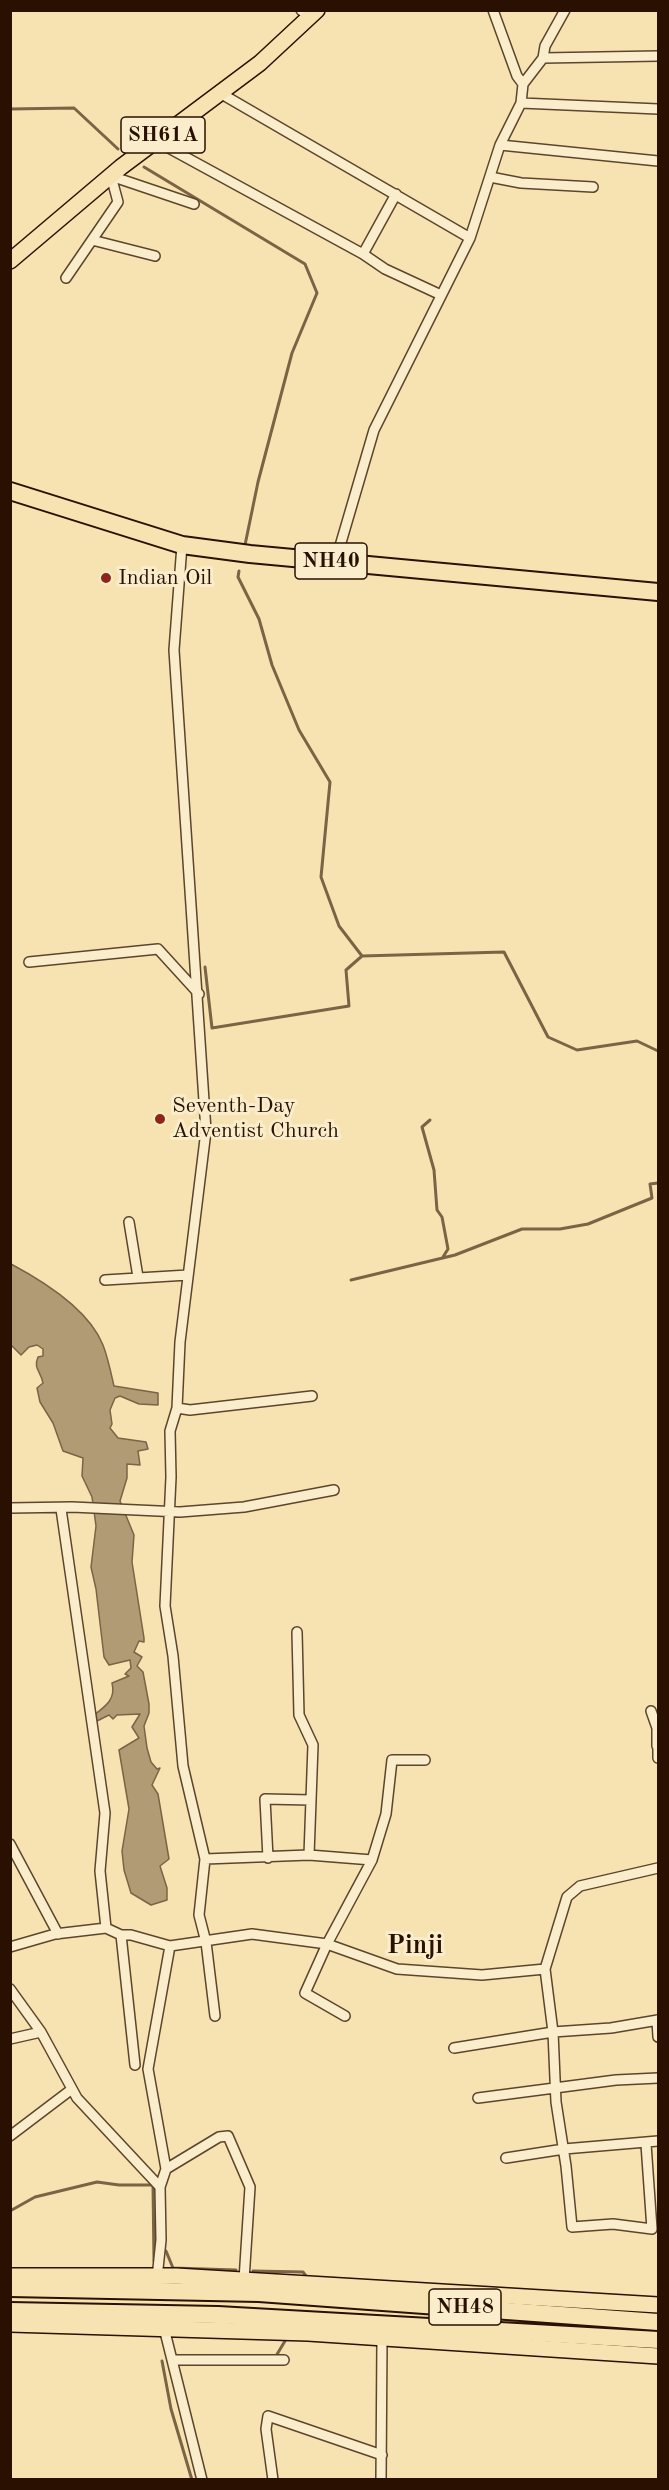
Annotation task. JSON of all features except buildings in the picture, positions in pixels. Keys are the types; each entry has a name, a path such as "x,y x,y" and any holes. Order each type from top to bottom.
{"highway":[{"name":"NH40","path":"10,491 181,549 285,561 658,592"},
{"name":"NH40","path":"10,500 163,551 181,549"},
{"name":"NH40","path":"335,565 658,599"},
{"name":"NH48","path":"10,2288 157,2283 282,2296 658,2322"},
{"path":"324,2322 334,2318 338,2313 335,2302 325,2298"},
{"path":"376,2301 364,2309 367,2320 378,2332"},
{"name":"NH48","path":"10,2311 218,2315 324,2322 378,2332 658,2340"}],"main road":[{"name":"SH61A","path":"10,261 111,176 132,153 156,141 260,63 306,12"},
{"path":"10,250 228,78 306,12"},
{"path":"10,2277 157,2283 244,2280 658,2305"},
{"path":"10,2324 308,2333 378,2332 658,2356"}],"street":[{"path":"493,10 517,76 523,84"},
{"path":"335,565 374,430 470,238 500,145 521,103 523,84 543,58 544,46 565,10"},
{"path":"543,58 658,56"},
{"path":"219,93 470,238"},
{"path":"521,103 658,109"},
{"path":"156,141 385,268 441,295"},
{"path":"500,145 658,161"},
{"path":"111,176 194,204"},
{"path":"66,278 118,202 111,176"},
{"path":"490,177 521,183 593,187"},
{"path":"363,254 396,194"},
{"path":"92,240 155,256"},
{"path":"181,549 174,650 199,994 206,1131 188,1275 177,1408 170,1431 171,1477 165,1606 173,1656 183,1766 205,1858 199,1915 205,1941 215,2016"},
{"path":"29,962 158,949 199,994"},
{"path":"129,1222 138,1277"},
{"path":"105,1280 188,1275"},
{"path":"177,1408 190,1410 312,1396"},
{"path":"10,1508 61,1509 72,1507 180,1512 244,1507 334,1490"},
{"path":"61,1509 105,1813 100,1871 106,1928"},
{"path":"297,1632 299,1715 313,1745 309,1855"},
{"path":"651,1711 657,1728 658,1758"},
{"path":"345,2016 305,1993 327,1944 372,1860 386,1814 392,1760 425,1760"},
{"path":"268,1858 265,1799 311,1800"},
{"path":"10,1844 58,1934"},
{"path":"205,1858 268,1858 309,1855 372,1860"},
{"path":"646,2144 652,2229 613,2224 572,2227 555,2089 553,2032 545,1969 567,1897 579,1886 658,1868"},
{"path":"10,1947 58,1934 106,1928 121,1935 131,1935 170,1946 252,1934 327,1944 397,1969 482,1976 545,1969"},
{"path":"121,1935 135,2065"},
{"path":"157,2283 161,2240 160,2187 166,2169 148,2069 170,1946"},
{"path":"10,1989 41,2032 77,2098 160,2187"},
{"path":"454,2048 553,2032 611,2028 658,2020 658,2037"},
{"path":"10,2039 41,2032"},
{"path":"478,2098 616,2080 658,2078"},
{"path":"10,2136 72,2089"},
{"path":"166,2169 219,2137 228,2136 250,2187 244,2280"},
{"path":"506,2158 564,2149 646,2144 658,2141"},
{"path":"164,2328 202,2480"},
{"path":"378,2332 381,2480"},
{"path":"171,2360 284,2360"},
{"path":"273,2480 266,2429 268,2416 382,2455"}],"shaded area":[{"path":"11,1264 64,1298 87,1320 103,1345 114,1386 158,1393 158,1405 139,1404 120,1396 115,1398 110,1410 112,1424 110,1428 118,1438 146,1442 148,1449 138,1451 140,1465 127,1464 127,1478 120,1501 134,1535 132,1562 144,1642 139,1641 134,1652 142,1657 137,1666 143,1672 149,1704 149,1713 144,1726 151,1762 157,1769 160,1768 152,1785 158,1794 169,1859 160,1866 167,1888 167,1900 151,1905 131,1893 124,1870 122,1851 129,1809 119,1750 139,1738 132,1727 140,1714 117,1715 113,1719 109,1715 97,1721 94,1715 111,1698 112,1683 129,1676 125,1674 131,1668 130,1660 109,1665 104,1657 96,1589 91,1567 96,1526 92,1497 82,1476 83,1458 63,1451 53,1423 40,1402 37,1388 43,1383 36,1364 38,1357 43,1356 43,1349 37,1345 29,1347 21,1355 11,1345"}],"waterway":[{"path":"10,109 74,108 118,149"},
{"path":"144,167 305,264 317,293 292,353 258,482 245,545"},
{"path":"239,571 238,577 259,619 272,665 299,730 330,782 321,877 339,926 362,956 504,952 548,1037 577,1050 637,1041 658,1051"},
{"path":"205,967 212,1028 349,1006 346,970 362,956"},
{"path":"430,1120 422,1127 434,1170 437,1210 442,1217 448,1249 443,1257"},
{"path":"351,1280 455,1255 522,1229 560,1229 588,1224 652,1198 650,1184 658,1183"},
{"path":"10,2211 35,2197 97,2182 119,2185 153,2185 154,2261"},
{"path":"166,2251 173,2268 236,2270"},
{"path":"253,2271 303,2272 306,2276"},
{"path":"276,2356 285,2341"},
{"path":"162,2361 171,2409 192,2480"}],"place":[{"name":"Indian Oil","path":"106,578"},
{"name":"Seventh-Day Adventist Church","path":"160,1119"}],"district":[{"name":"Pinji","path":"415,1946"}]}
